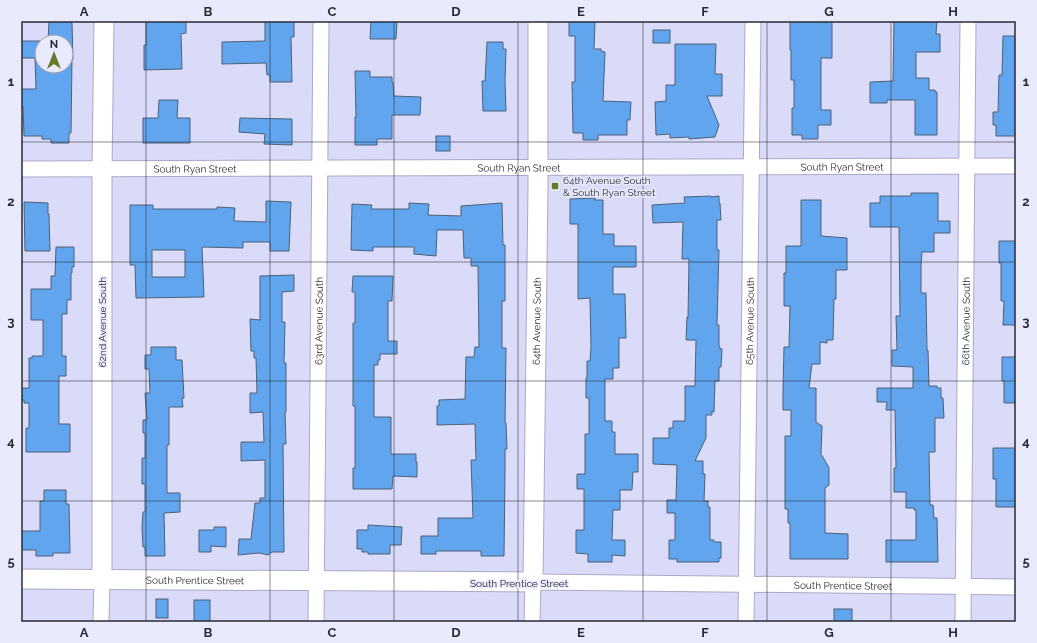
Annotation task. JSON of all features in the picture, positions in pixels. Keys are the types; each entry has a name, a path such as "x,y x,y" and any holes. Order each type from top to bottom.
{"street":[{"name":"62nd Avenue South","path":"101,622 102,168 104,21"},
{"name":"63rd Avenue South","path":"316,622 321,21"},
{"name":"64th Avenue South","path":"532,622 538,168 538,21"},
{"name":"65th Avenue South","path":"746,622 753,21"},
{"name":"66th Avenue South","path":"963,622 968,21"},
{"name":"South Ryan Street","path":"21,169 1016,166"},
{"name":"South Prentice Street","path":"21,579 1016,587"}],"building":[{"path":"49,21 71,21 72,34 48,34"},
{"path":"146,21 186,21 186,33 181,34 182,69 144,70"},
{"path":"265,21 294,21 294,37 291,37 292,82 270,82 270,75 267,75 266,63 222,64 222,42 265,41"},
{"path":"371,21 397,21 396,39 370,39"},
{"path":"569,21 595,21 594,49 601,49 601,51 605,52 603,101 631,102 630,120 627,120 627,135 598,135 598,140 583,140 583,133 573,133 572,82 575,82 575,36 569,36"},
{"path":"790,21 832,21 832,58 821,58 821,110 831,110 831,125 818,125 818,139 802,139 802,135 792,135 794,80 791,80"},
{"path":"894,21 937,21 936,34 940,34 940,52 916,52 916,78 929,78 929,90 935,90 935,92 937,92 937,135 915,135 915,100 887,100 887,103 870,103 870,82 893,81"},
{"path":"653,30 670,30 670,43 653,43"},
{"path":"1003,36 1016,36 1016,136 996,136 996,125 993,125 993,112 998,112 999,75 1002,75"},
{"path":"21,41 34,41 34,58 21,58"},
{"path":"487,42 503,42 503,49 506,49 506,111 483,111 482,81 485,81"},
{"path":"675,44 716,44 715,74 722,74 722,96 707,96 719,125 715,137 689,139 689,137 670,138 670,134 656,135 655,102 666,101 666,85 675,85"},
{"path":"355,71 370,71 370,77 392,77 394,96 421,97 420,115 392,115 392,139 377,139 377,145 355,145"},
{"path":"36,74 72,74 71,133 69,133 69,143 51,143 51,139 42,139 42,136 24,136 21,89 36,89"},
{"path":"159,100 178,100 177,118 190,118 190,143 143,143 143,118 158,118"},
{"path":"240,118 292,119 292,145 264,144 265,134 239,132"},
{"path":"436,136 450,136 450,151 436,151"},
{"path":"911,193 938,193 938,221 950,221 950,233 934,233 934,252 922,252 921,265 921,293 926,293 929,386 937,386 937,388 941,388 941,398 943,398 944,418 935,418 935,452 929,452 930,505 933,505 934,518 937,518 938,562 886,562 886,540 916,540 916,510 914,510 914,508 906,508 906,492 894,492 894,468 896,468 895,410 886,410 887,402 877,402 877,388 913,388 913,367 892,366 892,350 897,350 896,316 900,316 899,227 870,227 870,203 880,203 880,196 911,196"},
{"path":"719,196 721,220 717,220 717,250 719,250 717,325 719,325 719,347 722,349 721,367 719,367 719,381 715,381 714,412 712,411 712,415 706,415 706,438 695,461 703,461 703,474 705,474 704,501 708,501 708,507 710,507 710,540 714,540 714,542 721,542 721,558 719,558 719,562 677,562 677,559 669,559 669,540 675,540 675,513 667,513 667,500 676,500 677,465 653,464 653,438 669,438 669,428 673,428 673,421 685,421 685,386 695,386 696,340 686,340 689,259 682,259 683,222 653,223 652,205 685,203 684,197"},
{"path":"595,198 595,200 603,200 603,234 614,234 614,246 636,246 636,267 613,267 613,294 625,294 626,338 619,338 619,368 613,368 613,379 605,379 605,421 612,421 612,432 615,432 615,454 638,454 638,472 633,472 632,490 620,490 620,510 613,510 612,540 625,540 625,556 612,555 612,562 588,562 588,554 576,553 576,530 584,530 584,489 577,489 577,474 585,474 585,434 589,434 589,398 586,398 586,378 587,361 590,361 591,348 590,298 578,299 578,224 570,224 570,199"},
{"path":"801,200 821,200 821,236 847,238 847,270 836,270 836,299 834,299 833,340 827,340 827,343 820,342 820,364 812,364 809,388 816,388 816,422 822,426 821,454 829,468 829,485 825,488 825,533 848,534 848,559 790,559 790,523 788,523 788,509 785,509 785,436 791,436 791,410 783,410 783,388 784,347 789,347 790,306 784,306 784,273 786,273 786,246 801,246"},
{"path":"266,201 291,202 289,251 270,251 270,242 243,242 243,248 202,247 204,297 136,298 135,265 130,265 130,205 153,205 153,209 217,209 217,207 235,208 234,221 266,222","holes":["152,250 185,250 185,277 152,277"]},
{"path":"24,202 48,203 50,251 25,251"},
{"path":"409,203 429,204 428,215 461,216 461,206 502,203 503,245 505,245 505,301 502,301 502,348 506,348 505,423 507,449 505,449 504,556 481,556 481,551 436,551 436,554 421,554 421,536 438,536 438,518 473,518 471,460 476,460 475,424 437,425 437,406 439,406 439,400 465,399 466,357 474,357 475,347 479,347 478,266 471,266 471,258 464,258 463,230 437,230 436,256 414,254 414,247 373,247 373,251 351,250 352,204 372,205 371,209 409,209"},
{"path":"999,241 1016,241 1016,325 1003,325 1004,301 1001,301 1001,263 999,263"},
{"path":"56,247 74,247 74,267 72,267 71,273 71,300 67,300 67,314 62,314 62,356 66,356 66,376 59,376 59,424 70,424 70,452 26,452 26,428 29,428 29,403 24,403 24,400 21,400 21,388 29,388 29,358 32,358 32,356 43,356 43,320 31,320 31,289 51,289 51,276 55,276"},
{"path":"294,275 294,291 282,292 282,322 285,322 284,363 286,363 286,444 283,444 284,552 272,552 268,555 259,553 238,555 239,539 251,539 255,503 260,503 260,498 265,498 265,460 241,461 241,442 264,442 263,412 250,413 250,393 257,393 256,358 254,358 254,351 251,351 250,319 260,320 260,276"},
{"path":"353,276 393,276 392,301 388,301 388,341 397,341 397,354 380,354 378,365 374,365 374,417 391,417 391,454 416,454 417,477 393,476 392,489 353,489 353,468 355,468 353,323 355,323 355,292 352,292"},
{"path":"151,347 176,347 176,360 182,360 183,407 169,407 169,445 167,445 167,493 180,493 180,512 164,513 165,556 145,556 145,547 143,547 142,528 143,512 145,512 145,484 142,484 142,458 145,458 145,433 143,433 143,420 147,420 145,393 150,393 149,369 145,369 145,355 151,355"},
{"path":"1002,357 1016,357 1016,403 1004,403"},
{"path":"993,448 1016,448 1016,507 996,507 996,479 993,479"},
{"path":"44,490 66,490 66,504 69,504 70,553 53,553 53,556 36,556 36,550 21,550 21,531 40,531 40,501 44,501"},
{"path":"368,525 402,527 401,545 390,545 390,554 368,554 368,552 362,552 362,549 357,549 357,530 368,530"},
{"path":"214,527 226,527 226,547 211,546 211,552 199,552 199,530 214,530"},
{"path":"156,599 168,599 168,618 156,618"},
{"path":"194,600 210,600 210,622 194,622"},
{"path":"834,609 852,609 852,622 834,622"}],"place":[{"name":"64th Avenue South & South Ryan Street","path":"555,186"}]}
